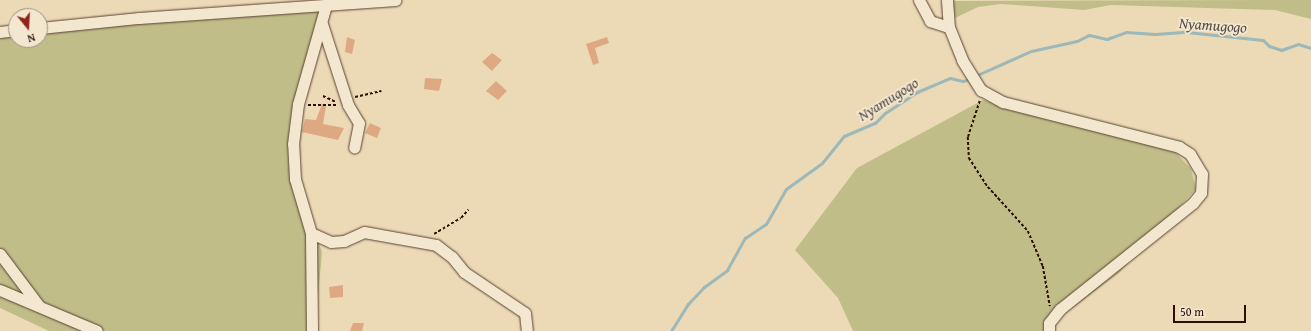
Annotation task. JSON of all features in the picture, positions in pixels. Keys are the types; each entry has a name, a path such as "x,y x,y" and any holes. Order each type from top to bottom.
{"street":[{"path":"48,27 139,18 396,0"},
{"path":"919,0 930,21 949,27"},
{"path":"946,0 949,27 962,60 981,90 1003,102 1179,147 1190,154 1202,174 1201,193 1193,203 1121,258 1054,315 1049,331"},
{"path":"312,331 311,233 293,164 298,104 322,24 326,5"},
{"path":"322,24 348,105 359,123 354,148"},
{"path":"311,233 331,242 344,241 364,232 426,241 445,250 464,272 525,313 527,331"},
{"path":"0,254 38,306"},
{"path":"0,290 97,331"}],"path":[{"path":"981,90 978,110 968,137 969,158 988,187 1028,231 1043,266 1054,315"},
{"path":"298,104 348,105"},
{"path":"426,241 441,229 461,218 468,210"}],"shaded area":[{"path":"1311,0 1311,19 1275,10 1111,5 1084,10 1001,4 978,7 955,18 952,1"},
{"path":"336,3 328,16 300,114 296,182 322,252 315,331 49,331 0,308 0,32 8,32 8,48 48,48 48,28"},
{"path":"983,100 1175,152 1191,169 1196,189 1119,273 1042,331 853,331 838,298 795,250 857,168"}],"building":[{"path":"347,37 355,40 352,54 345,52"},
{"path":"607,37 609,43 595,48 599,63 593,65 586,44"},
{"path":"492,53 502,60 492,71 482,62"},
{"path":"425,78 442,79 439,91 424,89"},
{"path":"496,81 507,91 498,100 486,91"},
{"path":"322,104 326,106 323,124 344,128 338,140 302,132 305,119 316,120"},
{"path":"370,123 381,128 377,138 365,133"},
{"path":"343,285 343,297 330,298 329,287"},
{"path":"353,323 364,323 362,331 350,331"}],"waterway":[{"name":"Nyamugogo","path":"975,76 1031,51 1077,41 1089,35 1107,39 1126,32 1155,34 1187,32 1263,40 1269,46 1281,50 1298,44 1311,48"},
{"name":"Nyamugogo","path":"671,331 688,304 704,287 727,270 745,238 766,224 786,189 822,163 844,136 875,123 885,113 917,92 950,78 963,81 969,79"}]}
